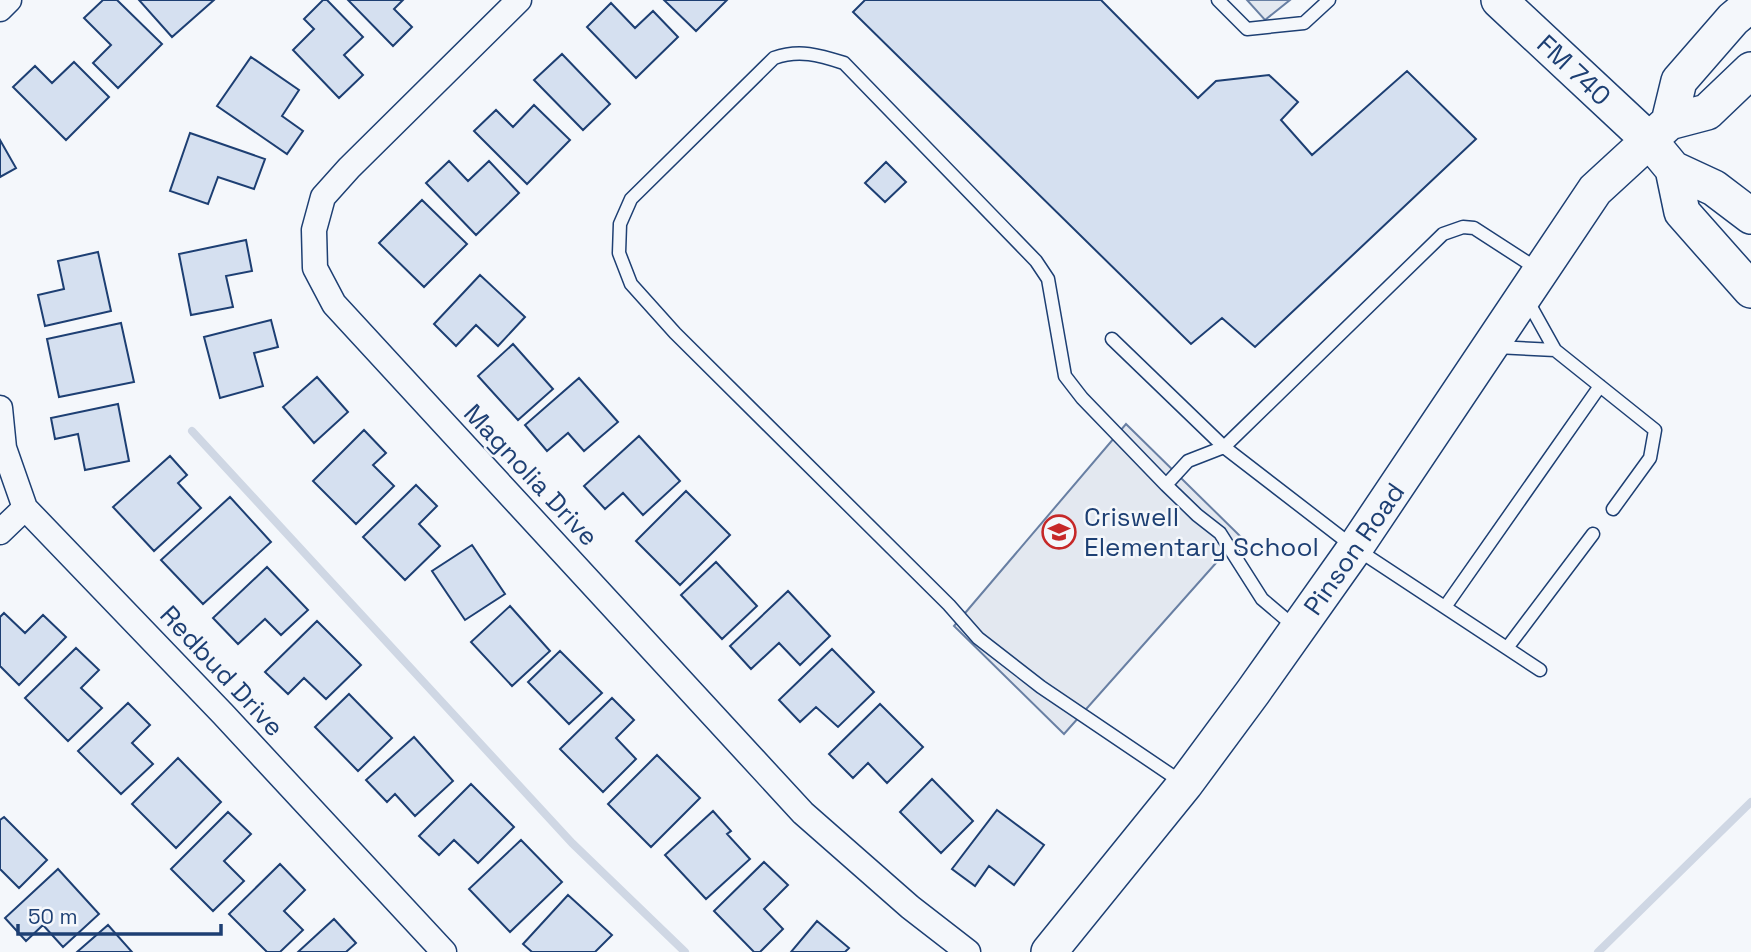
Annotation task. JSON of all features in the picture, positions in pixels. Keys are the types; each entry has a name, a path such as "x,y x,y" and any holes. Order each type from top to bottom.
{"main road":[{"name":"FM 740","path":"1499,0 1659,131 1673,169"},
{"path":"1659,131 1679,81 1733,19 1751,4"},
{"path":"1659,131 1707,111 1751,70"},
{"name":"Pinson Road","path":"1049,952 1185,784 1298,630 1595,190 1659,131"},
{"path":"1673,169 1714,188 1751,216"},
{"path":"1673,169 1682,212 1751,290"}],"street":[{"path":"0,9 9,0"},
{"name":"Magnolia Drive","path":"519,0 323,197 314,230 315,268 334,304 803,813 909,906 968,952"},
{"name":"Redbud Drive","path":"0,408 4,447 26,508 223,714 444,952"},
{"path":"0,532 26,508"}],"lane":[{"path":"1218,0 1247,29 1304,23 1329,0"},
{"path":"1308,0 1318,10"},
{"path":"1185,784 1041,687 978,638 675,333 631,284 619,253 620,224 631,199 774,58 790,52 814,54 844,63 1036,261 1048,279 1065,376 1082,398 1166,485 1220,533 1262,598 1298,630"},
{"path":"1166,485 1188,461 1224,447 1443,234 1463,227 1474,228 1532,283 1555,350 1655,430 1650,458 1613,509"},
{"path":"1112,339 1224,447 1355,548 1540,670"},
{"path":"1491,347 1555,350"},
{"path":"1445,607 1600,386"},
{"path":"1507,648 1593,534"}],"shaded area":[{"path":"1247,0 1290,0 1265,20"},
{"path":"1126,424 1240,536 1064,734 954,626"}],"building":[{"path":"103,0 117,0 162,44 118,88 93,63 111,45 84,18"},
{"path":"139,0 214,0 172,37"},
{"path":"323,0 327,0 363,37 344,55 363,75 339,98 293,50 314,29 304,19"},
{"path":"348,0 403,0 394,9 412,27 393,46"},
{"path":"664,0 727,0 696,31"},
{"path":"865,0 1101,0 1198,98 1216,81 1269,75 1298,102 1281,120 1312,155 1407,71 1476,139 1255,347 1222,318 1191,344 853,12"},
{"path":"611,3 635,28 653,11 678,37 636,78 587,27"},
{"path":"562,54 610,104 583,130 534,80"},
{"path":"251,57 299,90 282,116 303,131 287,154 217,106"},
{"path":"74,62 109,97 66,140 13,87 35,66 52,83"},
{"path":"534,105 570,140 527,184 474,131 496,110 513,127"},
{"path":"190,133 265,159 254,189 218,177 208,204 170,191"},
{"path":"0,140 16,168 0,177"},
{"path":"449,161 468,181 489,161 519,193 476,235 426,183"},
{"path":"886,162 906,182 885,202 865,183"},
{"path":"422,200 467,244 424,287 379,243"},
{"path":"246,240 252,271 226,276 233,307 191,315 179,254"},
{"path":"98,252 111,311 45,326 38,295 64,289 58,261"},
{"path":"480,275 525,317 498,346 476,325 456,346 434,324"},
{"path":"271,320 278,347 254,353 263,386 220,398 204,337"},
{"path":"121,323 134,382 59,397 47,339"},
{"path":"513,344 553,389 518,420 478,376"},
{"path":"317,377 348,412 314,443 283,407"},
{"path":"579,378 618,422 584,451 568,433 547,451 525,425"},
{"path":"118,404 129,461 85,470 78,434 55,439 51,418"},
{"path":"364,430 386,453 373,465 394,486 356,524 313,481"},
{"path":"639,436 680,481 643,515 623,493 605,509 584,486"},
{"path":"170,456 187,475 178,483 201,508 154,551 113,507"},
{"path":"416,485 437,506 419,524 440,546 405,580 363,537"},
{"path":"686,491 730,535 680,585 636,541"},
{"path":"230,497 271,542 203,604 161,560"},
{"path":"472,545 505,594 465,620 432,571"},
{"path":"716,562 757,606 722,639 681,595"},
{"path":"267,567 308,610 281,635 265,619 238,644 213,618"},
{"path":"788,591 830,636 800,665 779,643 751,669 730,646"},
{"path":"510,606 550,651 512,686 471,642"},
{"path":"4,613 25,633 43,615 66,637 19,685 0,666 0,617"},
{"path":"317,621 361,665 326,699 304,678 288,694 265,672"},
{"path":"76,648 99,670 81,688 102,708 68,741 25,698"},
{"path":"832,649 874,692 838,727 816,707 800,722 779,700"},
{"path":"560,651 602,693 569,724 528,682"},
{"path":"349,694 392,738 358,771 315,727"},
{"path":"612,698 634,720 616,738 636,759 603,792 560,749"},
{"path":"128,703 150,725 132,743 153,764 121,794 78,751"},
{"path":"880,704 923,747 887,783 868,763 853,778 829,754"},
{"path":"414,737 453,781 415,816 395,794 387,802 366,780"},
{"path":"657,755 700,798 651,847 608,804"},
{"path":"178,758 221,802 176,848 132,804"},
{"path":"932,779 973,821 941,853 900,812"},
{"path":"471,784 514,827 478,863 454,840 439,855 419,836"},
{"path":"997,810 1044,845 1014,885 989,866 975,886 952,869"},
{"path":"713,811 731,831 727,834 750,859 706,899 665,855"},
{"path":"228,812 251,834 224,861 244,881 213,911 171,869"},
{"path":"4,817 47,860 19,888 0,869 0,820"},
{"path":"521,840 562,882 510,932 469,889"},
{"path":"764,862 788,885 764,909 783,929 760,952 754,952 714,911"},
{"path":"280,864 305,890 284,911 303,930 280,952 267,952 229,914"},
{"path":"58,869 99,914 63,947 43,925 26,941 5,918"},
{"path":"568,895 612,935 595,952 532,952 523,944"},
{"path":"334,919 356,943 346,952 298,952"},
{"path":"817,921 849,948 845,952 791,952"},
{"path":"108,925 132,952 77,952"}],"waterway":[{"path":"192,431 572,843 685,952"},
{"path":"1598,952 1751,802"}],"place":[{"name":"Criswell Elementary School","path":"1059,532"}]}
